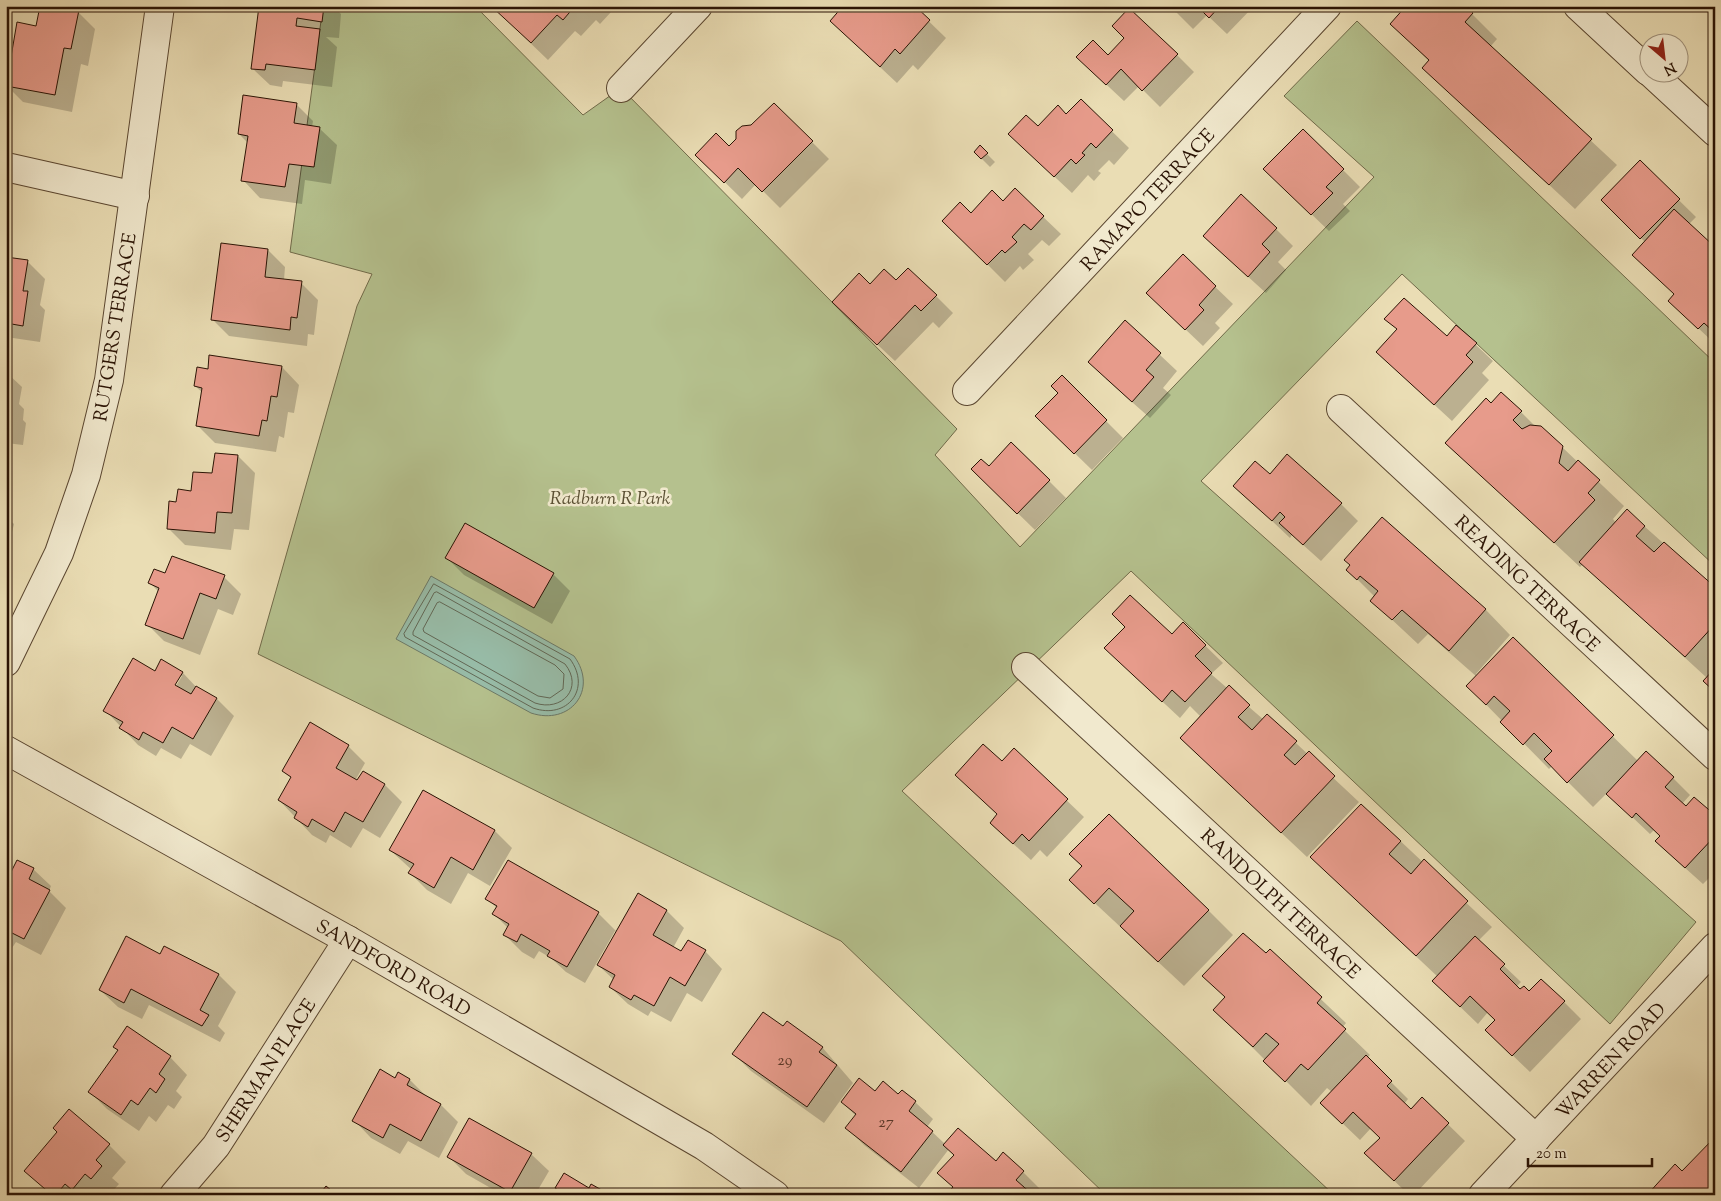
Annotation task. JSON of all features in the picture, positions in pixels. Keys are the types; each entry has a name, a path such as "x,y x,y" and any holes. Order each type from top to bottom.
{"street":[{"name":"RUTGERS TERRACE","path":"6,662 59,553 86,475 109,380 160,6"},
{"path":"622,88 698,6"},
{"name":"RAMAPO TERRACE","path":"967,391 1327,6"},
{"path":"1578,6 1638,61"},
{"path":"1661,82 1715,132"},
{"path":"6,168 135,196"},
{"name":"READING TERRACE","path":"1341,410 1715,756"},
{"name":"RANDOLPH TERRACE","path":"1026,667 1536,1139"},
{"name":"SANDFORD ROAD","path":"6,750 348,940 704,1146 760,1190"},
{"name":"SHERMAN PLACE","path":"174,1195 216,1146 348,940"},
{"name":"WARREN ROAD","path":"1483,1195 1715,947"}],"green space":[{"name":"Radburn R Park","path":"323,6 475,6 583,115 621,88 957,429 935,455 1020,547 1374,177 1284,96 1357,21 1715,363 1715,566 1402,274 1201,481 1696,922 1610,1024 1131,571 902,791 1334,1195 1106,1195 841,941 258,654 357,306 372,274 290,252"}],"water":[{"path":"431,576 574,656 581,669 583,681 582,692 576,702 568,710 558,714 545,716 531,713 396,639"}],"building":[{"path":"40,6 58,6 79,10 71,49 64,48 55,95 6,86 17,22 36,26"},
{"path":"259,6 324,6 322,22 297,18 296,26 320,29 315,70 266,64 265,70 251,69"},
{"path":"491,6 575,6 563,20 557,15 531,43"},
{"path":"843,6 915,6 930,20 900,54 895,49 880,67 830,21"},
{"path":"1169,6 1181,6 1176,12"},
{"path":"1197,6 1220,6 1209,18"},
{"path":"1406,6 1466,6 1473,13 1465,22 1592,139 1549,185 1422,68 1429,60 1390,24"},
{"path":"1129,8 1178,54 1142,91 1121,69 1106,85 1076,57 1093,40 1108,55 1124,38 1112,26"},
{"path":"243,95 297,103 294,123 320,127 314,167 289,164 285,187 241,181 248,136 238,134"},
{"path":"1081,99 1113,130 1096,148 1091,143 1082,153 1085,155 1076,164 1071,159 1054,177 1008,134 1026,115 1038,126 1058,105 1066,114"},
{"path":"774,103 813,141 762,192 738,168 724,183 695,155 716,133 729,146 736,139 736,131 742,126 751,125"},
{"path":"1303,129 1344,169 1326,187 1333,193 1311,215 1263,169"},
{"path":"980,145 988,153 981,159 974,152"},
{"path":"1640,160 1680,199 1640,239 1601,200"},
{"path":"1015,188 1044,216 1031,230 1024,224 1012,237 1017,242 1005,253 1002,250 987,265 942,221 960,202 971,213 992,190 1003,201"},
{"path":"1241,194 1277,228 1262,244 1270,252 1248,277 1203,236"},
{"path":"1674,209 1715,247 1715,333 1704,323 1698,329 1668,301 1674,294 1632,255"},
{"path":"221,243 268,249 265,277 302,281 297,318 291,317 290,330 211,320"},
{"path":"1183,254 1216,286 1199,305 1204,310 1185,330 1146,293"},
{"path":"6,257 28,260 23,291 28,291 23,326 6,323"},
{"path":"908,268 937,295 921,311 915,305 877,345 832,302 859,273 870,284 884,269 896,280"},
{"path":"1404,298 1447,336 1456,325 1477,343 1466,355 1473,362 1434,405 1376,352 1397,329 1384,319"},
{"path":"1125,320 1161,353 1146,370 1154,377 1132,402 1088,362"},
{"path":"209,355 282,366 277,397 271,396 267,421 262,420 259,436 196,426 202,388 194,386 197,367 208,369"},
{"path":"1062,375 1107,420 1074,454 1035,416 1058,393 1051,386"},
{"path":"1501,392 1522,411 1513,420 1522,429 1530,425 1541,426 1563,446 1559,463 1568,471 1578,460 1600,480 1588,493 1595,500 1554,543 1445,443 1486,398 1491,403"},
{"path":"6,404 10,405 6,428"},
{"path":"1011,442 1050,480 1017,514 971,469 981,459 989,466"},
{"path":"215,453 238,455 232,513 217,512 215,533 167,529 169,501 176,502 178,489 191,491 193,472 212,473"},
{"path":"1287,454 1342,503 1303,545 1279,523 1285,517 1280,512 1272,521 1233,486 1255,461 1270,474"},
{"path":"1627,509 1645,526 1636,536 1654,552 1664,542 1715,587 1715,624 1685,657 1579,562"},
{"path":"1382,517 1486,609 1449,651 1402,610 1392,620 1370,601 1378,591 1360,576 1357,580 1346,570 1350,565 1344,560"},
{"path":"465,523 554,573 534,608 445,558"},
{"path":"172,556 225,575 216,599 200,593 183,639 145,625 159,588 148,583 154,569 165,573"},
{"path":"1130,595 1172,634 1183,622 1206,645 1195,656 1212,673 1185,702 1172,690 1162,702 1104,648 1125,627 1112,614"},
{"path":"1513,637 1614,735 1567,783 1544,759 1552,751 1534,733 1523,745 1500,722 1510,711 1494,696 1486,705 1466,686"},
{"path":"133,658 155,671 161,659 183,672 175,685 191,694 196,686 217,698 193,739 172,727 163,743 143,732 139,740 119,728 123,722 103,711"},
{"path":"1715,668 1715,692 1703,681"},
{"path":"1229,685 1250,705 1238,717 1252,730 1267,714 1297,741 1284,755 1295,765 1309,751 1335,776 1281,833 1180,738"},
{"path":"310,722 349,745 336,768 357,780 363,771 385,784 363,822 345,812 334,832 312,819 308,827 294,818 297,812 278,800 291,777 282,771"},
{"path":"983,744 1002,761 1014,748 1068,799 1029,841 1022,834 1013,844 990,823 997,814 955,775"},
{"path":"1646,751 1674,777 1665,787 1686,806 1694,797 1715,815 1715,836 1685,868 1655,841 1660,836 1636,813 1632,818 1606,794"},
{"path":"423,790 495,830 473,870 451,857 434,888 408,873 414,864 389,850"},
{"path":"1361,804 1401,841 1389,854 1411,874 1424,859 1468,901 1416,956 1310,857"},
{"path":"1109,814 1209,910 1158,962 1120,926 1134,911 1109,888 1094,904 1069,880 1082,866 1069,854"},
{"path":"17,860 34,868 29,879 50,890 24,939 6,930 6,869 11,872"},
{"path":"508,860 599,912 567,967 547,956 550,951 521,934 517,942 503,935 509,924 492,914 497,906 485,899"},
{"path":"638,893 667,910 653,935 681,951 688,940 706,950 685,986 670,977 654,1006 634,995 631,1000 609,987 615,975 597,965"},
{"path":"1243,933 1266,953 1270,949 1322,997 1317,1003 1346,1029 1308,1070 1301,1064 1285,1082 1263,1061 1279,1044 1266,1033 1253,1047 1213,1010 1225,997 1202,976"},
{"path":"126,936 160,954 164,946 219,974 200,1010 209,1015 202,1026 131,989 124,1003 99,990"},
{"path":"1475,936 1505,964 1500,969 1520,989 1524,986 1529,991 1541,979 1565,1001 1512,1056 1485,1030 1495,1020 1470,996 1460,1007 1432,981"},
{"path":"763,1012 783,1026 787,1021 823,1047 819,1052 837,1065 807,1107 732,1054"},
{"path":"127,1026 171,1056 159,1074 165,1079 156,1093 150,1088 138,1105 131,1100 121,1115 88,1092 118,1050 113,1047"},
{"path":"1366,1055 1392,1081 1387,1086 1411,1109 1422,1097 1449,1123 1394,1181 1364,1153 1380,1138 1353,1112 1342,1124 1320,1103"},
{"path":"380,1069 395,1078 398,1072 410,1079 407,1085 441,1104 421,1141 390,1124 383,1138 352,1121"},
{"path":"859,1078 875,1091 883,1081 898,1094 902,1090 916,1101 909,1111 933,1131 901,1172 845,1128 856,1114 841,1102"},
{"path":"69,1109 110,1144 96,1160 102,1166 91,1179 85,1174 72,1190 65,1184 56,1195 52,1195 24,1171 57,1132 53,1128"},
{"path":"469,1118 532,1153 510,1192 447,1157"},
{"path":"958,1128 996,1161 1003,1152 1024,1171 1016,1180 1033,1195 946,1195 953,1187 937,1173 954,1155 943,1145"},
{"path":"1715,1137 1715,1195 1647,1195 1675,1164 1682,1171"},
{"path":"564,1173 589,1188 591,1184 607,1193 559,1195 561,1192 555,1188"},
{"path":"326,1186 337,1195 319,1195"}]}
